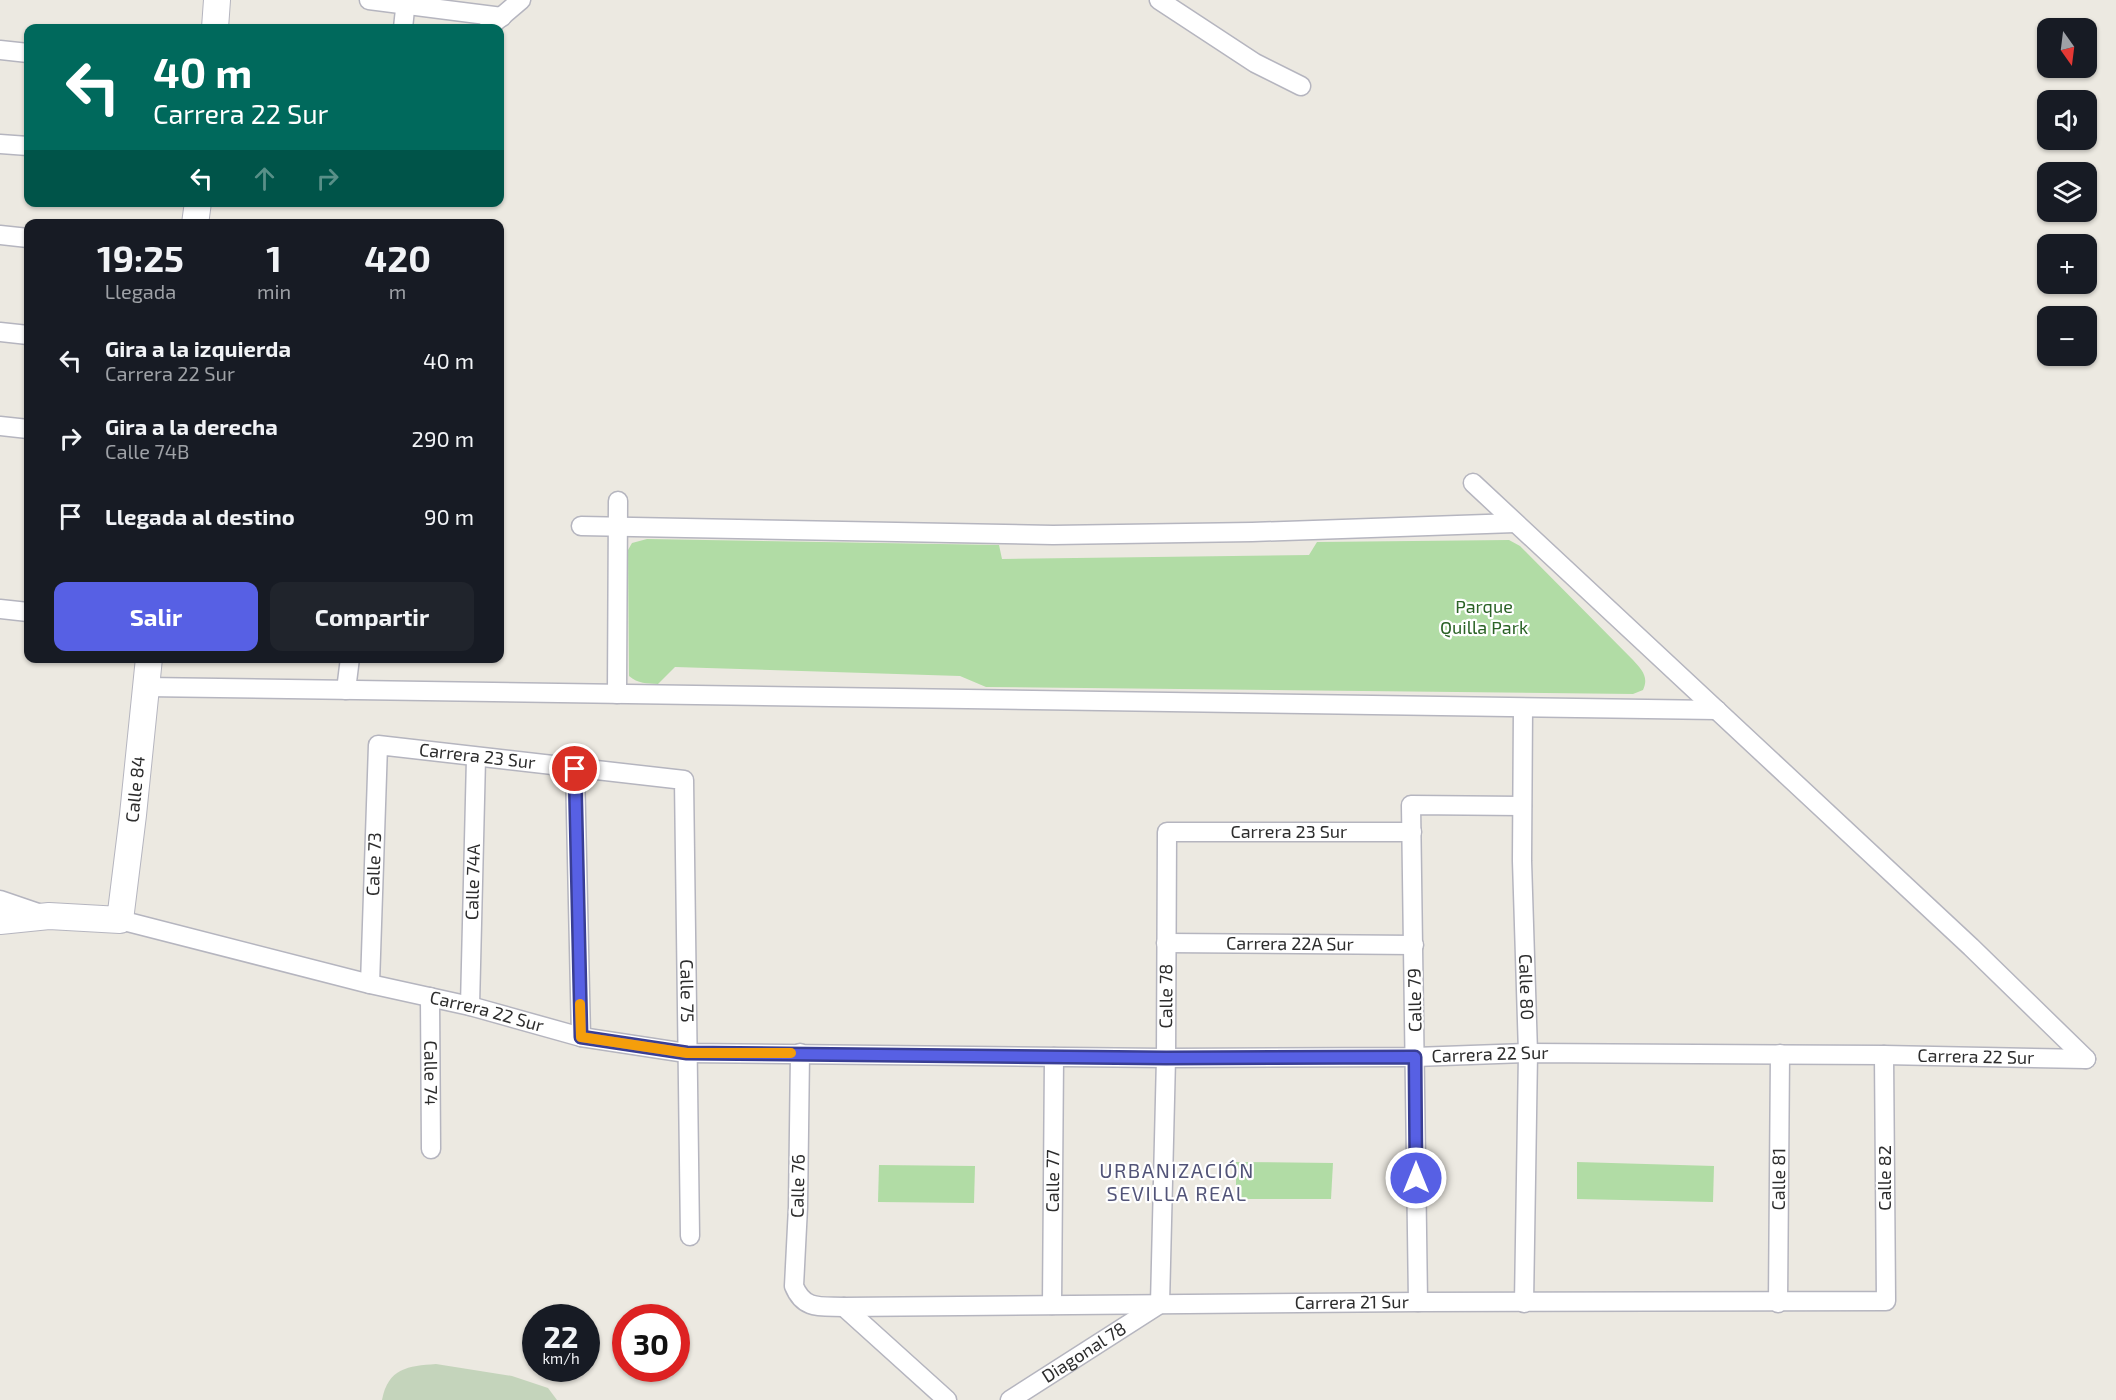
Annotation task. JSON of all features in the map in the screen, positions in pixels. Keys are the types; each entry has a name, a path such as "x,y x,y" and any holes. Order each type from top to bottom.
{"street":[{"path":"214,24 217,0"},
{"path":"369,0 406,2 495,23 520,0"},
{"path":"1159,0 1255,63 1301,86"},
{"path":"403,24 406,2"},
{"path":"0,50 24,53"},
{"path":"0,144 24,146"},
{"path":"0,235 24,238"},
{"path":"0,332 24,335"},
{"path":"0,426 24,429"},
{"path":"1473,483 1717,710"},
{"path":"617,694 618,501"},
{"path":"581,526 1053,535 1252,532 1515,523"},
{"path":"0,609 24,612"},
{"name":"Calle 84","path":"120,920 148,663"},
{"path":"345,690 349,663"},
{"path":"146,687 1717,710"},
{"name":"Calle 80","path":"1523,708 1522,861 1528,1053 1524,1303"},
{"name":"Carrera 22 Sur","path":"120,920 370,984 470,1006 581,1037 687,1053 1166,1058 1415,1057 1528,1053 1780,1054 2086,1059 1971,947 1717,710"},
{"name":"Carrera 23 Sur","path":"378,746 684,780"},
{"name":"Calle 73","path":"370,984 378,746"},
{"name":"Calle 74A","path":"470,1006 476,758"},
{"path":"575,769 581,1037"},
{"name":"Calle 75","path":"684,780 690,1236"},
{"name":"Calle 79","path":"1418,1302 1411,805 1522,806"},
{"name":"Carrera 23 Sur","path":"1167,832 1412,832"},
{"name":"Calle 78","path":"1160,1304 1166,1058 1167,832"},
{"path":"0,900 50,916"},
{"path":"0,921 50,916 120,920"},
{"name":"Carrera 22A Sur","path":"1166,943 1414,945"},
{"name":"Calle 74","path":"430,996 431,1149"},
{"name":"Calle 76","path":"800,1053 798,1207 794,1286 798,1296 806,1303 816,1306"},
{"name":"Calle 81","path":"1778,1303 1780,1054"},
{"name":"Calle 82","path":"1884,1055 1886,1301"},
{"name":"Calle 77","path":"1052,1305 1054,1057"},
{"name":"Carrera 21 Sur","path":"816,1306 1886,1301"},
{"name":"Diagonal 78","path":"1010,1400 1160,1304"},
{"path":"844,1307 947,1400"}],"green space":[{"name":"Parque Quilla Park","path":"647,539 999,545 1002,559 1309,555 1317,542 1509,540 1520,546 1633,660 1644,674 1645,685 1643,690 1633,694 986,687 960,676 675,667 658,684 643,683 629,676 628,550 632,543"},
{"path":"1236,1162 1333,1163 1331,1199 1236,1199"},
{"path":"1577,1162 1714,1166 1713,1202 1577,1199"},
{"path":"879,1165 975,1166 974,1203 878,1202"},
{"path":"436,1364 512,1376 522,1379 522,1382 548,1388 557,1400 382,1400 385,1389 394,1375 417,1366"}],"slow traffic":[{"path":"580,1004 581,1037 687,1053 791,1053"}],"district":[{"name":"URBANIZACIÓN SEVILLA REAL","path":"1177,1182"}],"route":[{"path":"575,769 581,1037 687,1053 1166,1058 1415,1057 1416,1178"}]}
